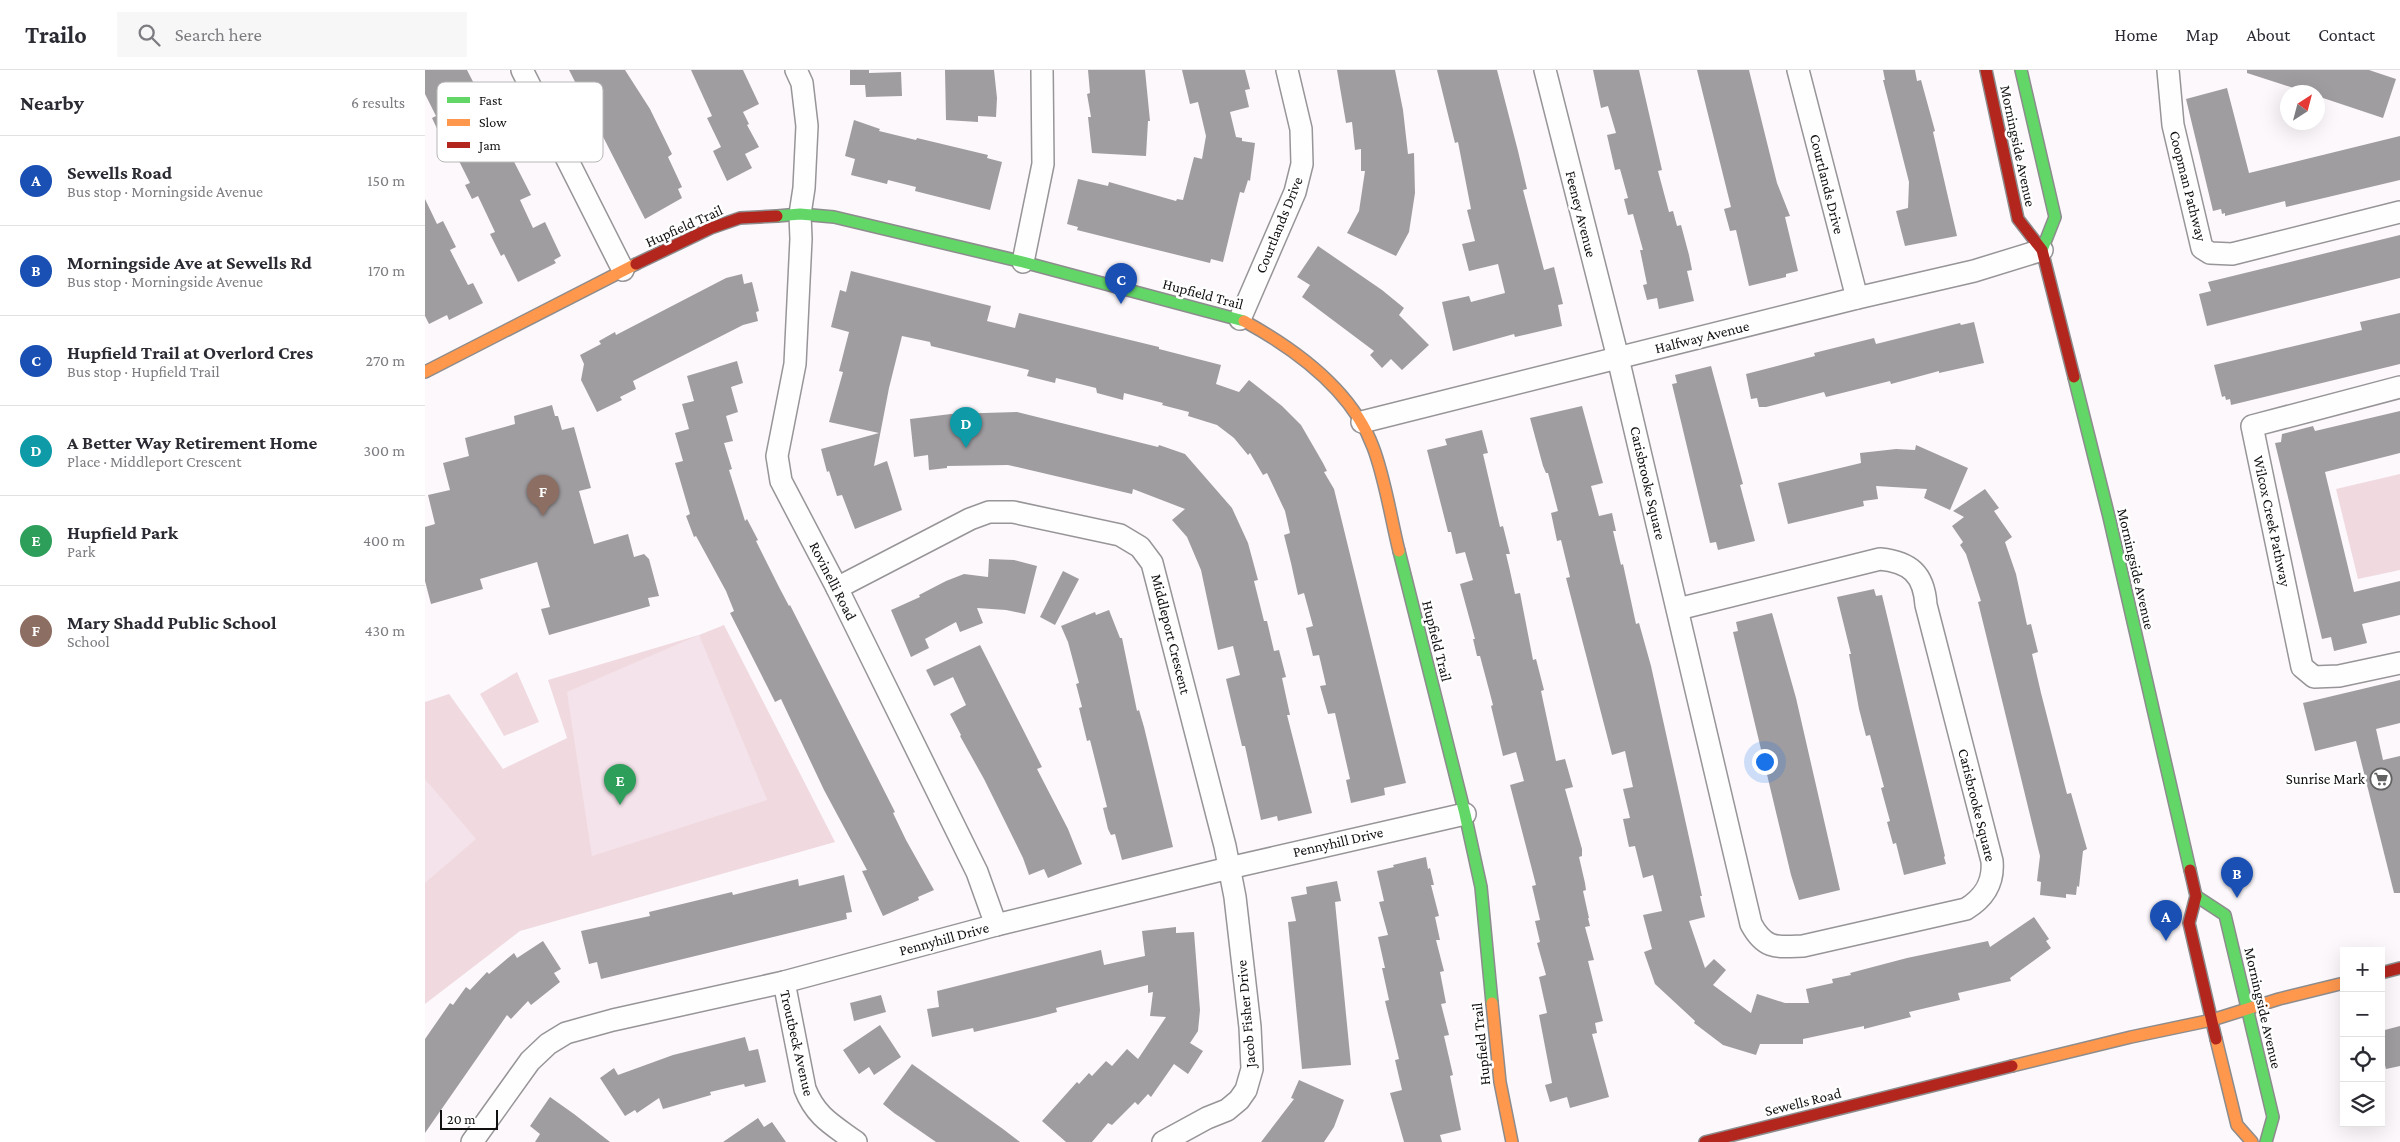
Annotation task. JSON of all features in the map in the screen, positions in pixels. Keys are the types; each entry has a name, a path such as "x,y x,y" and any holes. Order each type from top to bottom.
{"street":[{"path":"522,70 528,82"},
{"name":"Rovinelli Road","path":"796,70 802,83 807,126 804,188 800,214 801,239 795,364 777,456 781,481 837,588 974,865 997,925"},
{"path":"1023,262 1043,164 1043,70"},
{"name":"Courtlands Drive","path":"1240,319 1295,192 1302,164 1301,129 1287,70"},
{"name":"Feeney Avenue","path":"1545,70 1618,358"},
{"name":"Courtlands Drive","path":"1798,70 1857,298"},
{"name":"Morningside Avenue","path":"1986,70 2018,219 2042,250 2109,517 2196,896 2189,923 2237,1125 2252,1142"},
{"name":"Morningside Avenue","path":"2021,70 2055,217 2042,250"},
{"name":"Coopman Pathway","path":"2168,70 2173,125 2202,248 2210,253 2235,253 2400,212"},
{"path":"568,162 623,270"},
{"name":"Hupfield Trail","path":"425,372 623,270 711,228 741,218 800,214 834,217 1023,262 1240,319 1266,333 1301,356 1327,380 1362,422 1373,447 1465,814 1481,887 1500,1082 1512,1142"},
{"name":"Halfway Avenue","path":"1362,422 1857,298 1974,271 2042,250"},
{"name":"Carisbrooke Square","path":"1618,358 1751,924 1763,940 1782,948 1803,946 1966,908 1983,895 1992,877 1992,861 1926,605 1925,591 1914,571 1894,560 1880,559 1678,609"},
{"name":"Wilcox Creek Pathway","path":"2400,387 2252,426 2302,667 2314,677 2339,676 2400,663"},
{"name":"Middleport Crescent","path":"837,588 970,518 989,512 1013,512 1120,535 1129,539 1145,552 1156,575 1229,868"},
{"name":"Pennyhill Drive","path":"472,1142 529,1061 548,1044 566,1033 613,1020 784,982 997,925 1229,868 1465,814"},
{"name":"Jacob Fisher Drive","path":"1163,1142 1207,1118 1227,1110 1239,1100 1251,1078 1250,1027 1235,897 1229,868"},
{"name":"Morningside Avenue","path":"2196,896 2225,915 2273,1118 2266,1142"},
{"path":"2385,972 2400,968"},
{"name":"Troutbeck Avenue","path":"784,982 805,1089 810,1102 828,1123 857,1142"},
{"name":"Sewells Road","path":"1705,1142 2121,1039 2212,1020 2248,1008 2340,984"}],"shaded area":[{"path":"2400,474 2400,570 2358,579 2336,489"},
{"path":"724,625 835,842 520,931 425,1004 425,702 449,694 503,769 567,738 548,680 699,635"},
{"path":"699,635 767,800 592,856 567,692"},
{"path":"517,672 539,722 504,736 480,694"},
{"path":"425,779 476,839 425,883"}],"building":[{"path":"425,70 467,70 473,82 437,82 437,129 432,118 436,116 425,94"},
{"path":"569,70 625,70 650,109 672,154 668,157 682,187 678,189 682,198 645,219 603,137 603,82 575,82"},
{"path":"691,70 743,70 759,104 743,112 749,124 747,125 759,147 745,154 752,168 727,181 713,151 721,147 707,118 712,116"},
{"path":"850,70 869,70 869,73 901,72 902,96 866,97 865,85 850,85"},
{"path":"945,70 994,70 997,98 996,117 978,116 978,122 946,120"},
{"path":"1088,70 1145,70 1150,121 1148,121 1146,156 1092,153 1088,117 1091,117 1087,94 1090,93"},
{"path":"1182,70 1245,70 1250,89 1245,90 1249,107 1230,112 1236,137 1242,138 1242,141 1255,143 1250,181 1248,180 1244,193 1240,192 1223,262 1211,259 1210,263 1077,230 1078,227 1067,224 1078,179 1108,186 1109,182 1176,201 1177,199 1183,200 1194,157 1202,159 1206,136 1198,102 1190,104"},
{"path":"1337,70 1395,70 1403,110 1408,154 1414,153 1415,193 1409,232 1396,256 1347,233 1359,211 1365,171 1361,171 1361,149 1355,150 1352,122 1346,123"},
{"path":"1437,70 1497,70 1527,189 1523,190 1544,270 1554,267 1563,304 1558,305 1562,326 1515,337 1514,334 1453,351 1442,302 1469,296 1471,302 1505,293 1498,264 1469,271 1462,244 1475,241 1467,210 1471,209 1458,142 1455,143"},
{"path":"1593,70 1639,70 1662,170 1658,171 1669,212 1673,211 1677,226 1681,225 1689,255 1692,270 1687,271 1694,301 1659,309 1657,298 1647,300 1643,285 1647,284 1640,250 1643,250 1633,214 1628,215 1624,199 1628,198 1620,169 1615,170 1607,135 1616,133 1608,106 1601,108"},
{"path":"1697,70 1749,70 1777,183 1790,216 1785,217 1798,271 1786,274 1786,277 1749,286 1736,230 1730,231 1724,209 1731,207"},
{"path":"1883,70 1915,70 1917,81 1921,80 1935,131 1933,132 1957,236 1905,246 1896,211 1908,208 1909,182 1883,80 1885,80"},
{"path":"2247,70 2369,70 2396,79 2383,118 2325,99 2325,85 2284,85 2247,73"},
{"path":"2227,88 2249,173 2400,136 2400,180 2286,207 2285,201 2225,216 2225,213 2222,214 2221,209 2213,211 2186,99"},
{"path":"854,120 880,129 879,131 988,155 987,158 1002,162 990,210 915,191 916,187 888,180 887,184 851,175 855,159 845,156"},
{"path":"460,162 514,162 531,195 520,200 533,228 545,222 561,256 554,260 556,263 518,282 504,254 501,256 490,234 495,232 478,196 472,199 465,185 470,183"},
{"path":"425,199 437,224 443,221 456,247 450,250 468,285 473,283 483,303 449,320 447,315 429,324 425,316"},
{"path":"2400,235 2400,278 2207,326 2199,294 2211,291 2208,282"},
{"path":"1318,246 1382,290 1404,308 1399,315 1429,345 1402,370 1391,359 1382,368 1370,355 1374,351 1302,297 1310,285 1297,277"},
{"path":"851,271 991,306 987,321 1015,328 1019,313 1159,347 1159,349 1221,365 1216,384 1239,392 1249,380 1282,406 1301,425 1323,463 1327,471 1324,472 1334,489 1406,783 1384,788 1385,795 1351,803 1346,780 1350,779 1335,713 1328,714 1320,686 1326,685 1319,655 1313,656 1306,628 1313,626 1304,593 1298,595 1284,535 1290,533 1285,511 1267,473 1263,475 1250,453 1248,455 1234,438 1217,425 1188,416 1189,412 1124,393 1123,400 1097,393 1096,388 1056,378 1055,383 1027,376 1029,370 931,346 930,342 902,336 889,388 874,466 887,461 902,510 855,529 842,495 837,496 829,471 827,472 821,449 879,433 829,422 843,372 839,371 849,332 831,327 840,290 846,292"},
{"path":"742,274 744,284 752,282 759,311 756,312 758,321 743,325 633,381 636,389 620,397 622,400 597,412 581,380 584,364 580,355 601,344 599,341 615,332 616,335 726,278"},
{"path":"2400,313 2400,364 2231,405 2230,399 2226,400 2225,396 2222,397 2214,365 2362,330 2360,322"},
{"path":"1974,322 1984,363 1939,373 1939,371 1891,384 1890,381 1826,397 1824,392 1766,407 1759,407 1757,398 1751,399 1746,374 1815,356 1814,353 1874,338 1876,344 1960,323 1961,325"},
{"path":"737,361 743,383 731,387 738,412 726,416 733,441 724,443 732,469 729,470 745,521 747,519 758,540 756,541 779,587 790,605 895,812 893,813 906,840 934,890 918,897 919,900 883,916 862,871 867,870 824,790 781,699 775,702 730,613 734,611 726,591 696,536 694,537 686,516 690,514 675,463 683,461 675,433 689,429 682,404 694,401 687,376"},
{"path":"1711,366 1743,484 1740,485 1755,541 1718,550 1716,542 1710,543 1672,384 1677,383 1675,375"},
{"path":"552,405 562,430 574,427 591,488 579,491 594,544 628,534 634,557 644,554 649,559 659,596 648,598 650,606 549,635 541,609 550,607 537,562 480,579 483,589 431,604 425,581 425,527 435,524 428,495 450,490 443,463 469,456 465,438 515,424 514,416"},
{"path":"1582,406 1603,483 1591,486 1599,516 1612,513 1616,531 1613,531 1621,565 1623,564 1636,624 1639,623 1651,666 1702,896 1700,896 1705,917 1689,921 1705,968 1714,959 1726,970 1713,985 1751,1013 1757,994 1785,1003 1809,1003 1806,989 1833,983 1832,979 1907,958 1988,941 1990,947 2034,917 2049,939 2046,941 2051,948 2010,978 2011,981 1958,993 1960,1000 1909,1012 1911,1017 1864,1029 1864,1026 1803,1039 1803,1044 1760,1044 1756,1055 1723,1045 1694,1023 1695,1021 1655,984 1644,952 1652,949 1643,915 1662,911 1653,875 1643,878 1635,846 1629,847 1623,819 1630,818 1623,789 1633,787 1625,751 1612,755 1566,578 1570,577 1561,540 1557,541 1551,513 1558,511 1530,418"},
{"path":"2400,411 2400,453 2325,472 2354,592 2400,581 2400,615 2362,624 2367,643 2334,651 2331,637 2322,639 2275,443 2281,442 2282,434 2313,426 2315,431"},
{"path":"1017,412 1158,447 1159,445 1185,454 1232,508 1248,543 1258,580 1254,581 1264,621 1267,621 1274,651 1279,650 1286,677 1282,678 1290,715 1287,715 1312,813 1278,821 1277,816 1261,820 1245,746 1242,746 1226,679 1240,675 1233,646 1218,650 1201,570 1187,537 1172,520 1185,509 1133,489 1132,494 1008,465 947,466 947,468 929,470 928,455 914,457 910,419 951,414"},
{"path":"1482,430 1488,453 1483,454 1500,527 1503,526 1510,554 1506,554 1515,594 1520,593 1533,660 1536,659 1544,690 1541,691 1556,761 1565,759 1573,787 1565,789 1582,849 1582,856 1579,857 1585,883 1586,890 1583,891 1590,926 1585,927 1594,960 1588,961 1603,1021 1595,1023 1597,1033 1592,1034 1609,1097 1570,1108 1567,1097 1550,1102 1545,1085 1552,1083 1539,1015 1547,1013 1539,977 1546,975 1537,943 1540,942 1535,921 1540,920 1532,886 1536,885 1510,785 1524,781 1516,752 1503,756 1491,706 1493,705 1480,656 1477,656 1473,639 1475,639 1460,584 1473,580 1465,552 1456,554 1451,532 1448,532 1427,450 1447,445 1445,439"},
{"path":"1916,445 1968,468 1950,510 1924,498 1927,489 1876,486 1878,499 1863,501 1864,506 1788,524 1778,483 1861,463 1860,453 1896,449 1915,450"},
{"path":"1985,489 1999,508 1994,511 2012,537 2005,542 2016,574 2027,625 2031,624 2038,652 2032,654 2041,693 2067,794 2071,793 2087,849 2083,851 2079,887 2077,886 2076,895 2066,894 2066,898 2040,895 2041,882 2037,881 2040,856 1978,602 1981,601 1966,554 1960,545 1963,542 1952,526 1964,517 1953,511"},
{"path":"989,559 1014,560 1037,566 1025,614 1006,610 977,608 983,623 960,632 956,622 925,639 929,648 911,657 891,610 920,597 919,595 946,581 964,574 988,577"},
{"path":"1063,571 1079,579 1055,625 1040,617"},
{"path":"1874,589 1876,596 1882,595 1946,864 1904,875 1896,843 1893,844 1887,822 1890,821 1881,788 1884,787 1870,735 1866,736 1859,709 1849,654 1851,654 1837,597"},
{"path":"1109,610 1120,638 1122,638 1137,711 1139,710 1144,727 1173,847 1122,860 1115,834 1111,835 1108,829 1103,808 1107,807 1090,740 1087,741 1079,708 1082,707 1076,684 1079,683 1068,642 1061,626 1095,612 1096,615"},
{"path":"1772,613 1796,698 1840,890 1799,900 1791,875 1733,632 1738,631 1736,622"},
{"path":"980,645 1042,767 1037,769 1068,829 1082,864 1048,878 1044,869 1029,875 1023,858 984,779 960,736 950,714 966,705 953,677 934,686 926,670"},
{"path":"2400,680 2400,723 2376,729 2383,760 2400,756 2400,893 2394,893 2356,741 2315,751 2303,703"},
{"path":"1426,857 1434,885 1431,885 1439,916 1435,917 1440,940 1436,940 1444,971 1440,972 1446,1003 1441,1004 1449,1035 1444,1036 1453,1075 1450,1076 1461,1130 1440,1135 1442,1142 1404,1142 1390,1093 1402,1090 1395,1060 1399,1059 1385,1001 1389,1000 1382,968 1385,968 1378,937 1388,935 1379,902 1384,901 1377,871"},
{"path":"844,875 852,912 846,913 847,919 601,979 597,962 589,964 581,931 650,916 649,912 732,892 733,895 798,879 799,886"},
{"path":"1337,881 1341,901 1335,902 1351,1065 1302,1069 1288,922 1296,921 1291,897 1307,894 1306,887"},
{"path":"1176,927 1176,933 1194,932 1200,1010 1198,1031 1190,1043 1203,1051 1188,1074 1174,1064 1151,1097 1148,1094 1138,1105 1135,1102 1112,1125 1108,1123 1092,1142 1066,1142 1042,1121 1077,1082 1079,1084 1089,1073 1092,1076 1106,1061 1112,1066 1127,1049 1138,1059 1166,1017 1150,1016 1153,992 1148,993 1148,985 1056,1008 1057,1012 1038,1017 974,1032 973,1028 932,1037 927,1009 939,1007 937,991 1101,950 1104,965 1145,956 1142,931"},
{"path":"543,941 561,969 554,973 560,982 531,1005 528,1001 511,1019 507,1015 425,1133 425,1039 450,1003 453,1005 466,987 470,990 487,972 489,974 514,953 517,958"},
{"path":"881,995 886,1012 854,1021 850,1003"},
{"path":"880,1025 901,1057 874,1075 869,1067 859,1074 843,1050"},
{"path":"2400,1026 2400,1066 2386,1069 2385,1065 2385,1030"},
{"path":"745,1037 749,1051 758,1049 766,1082 745,1087 744,1084 710,1092 711,1095 663,1109 659,1098 637,1113 635,1110 625,1116 600,1078 614,1068 618,1075 673,1055"},
{"path":"912,1064 1020,1142 936,1142 894,1113 883,1104"},
{"path":"1299,1080 1344,1100 1334,1127 1324,1142 1261,1142 1294,1099 1291,1098"},
{"path":"550,1097 610,1142 535,1142 540,1134 530,1126"},
{"path":"758,1118 764,1127 772,1122 786,1142 723,1142"}],"traffic: fast":[{"path":"2021,70 2055,217 2042,250"},
{"path":"777,216 800,214 834,217 1023,262 1244,321"},
{"path":"2074,377 2109,517 2190,870"},
{"path":"1399,551 1465,814 1481,887 1492,1003"},
{"path":"2196,896 2225,915 2273,1117 2266,1142"}],"traffic: slow":[{"path":"425,372 636,264"},
{"path":"1244,321 1283,344 1320,373 1351,407 1364,426 1377,459 1399,551"},
{"path":"2012,1066 2131,1037 2212,1020 2279,999 2340,984"},
{"path":"1492,1003 1500,1082 1512,1142"},
{"path":"2216,1039 2237,1125 2252,1142"}],"traffic: jam":[{"path":"1986,70 2018,219 2042,250 2074,377"},
{"path":"636,264 711,228 740,218 777,216"},
{"path":"2190,870 2196,896 2189,923 2216,1039"},
{"path":"2385,972 2400,968"},
{"path":"1705,1142 2012,1066"}],"place":[{"name":"Hupfield Trail at Overlord Cres","path":"1121,304"},
{"name":"A Better Way Retirement Home","path":"966,448"},
{"name":"Mary Shadd Public School","path":"543,516"},
{"name":"Sunrise Mark","path":"2381,779"},
{"name":"Hupfield Park","path":"620,805"},
{"name":"Morningside Ave at Sewells Rd","path":"2237,898"},
{"name":"Sewells Road","path":"2166,941"}]}
